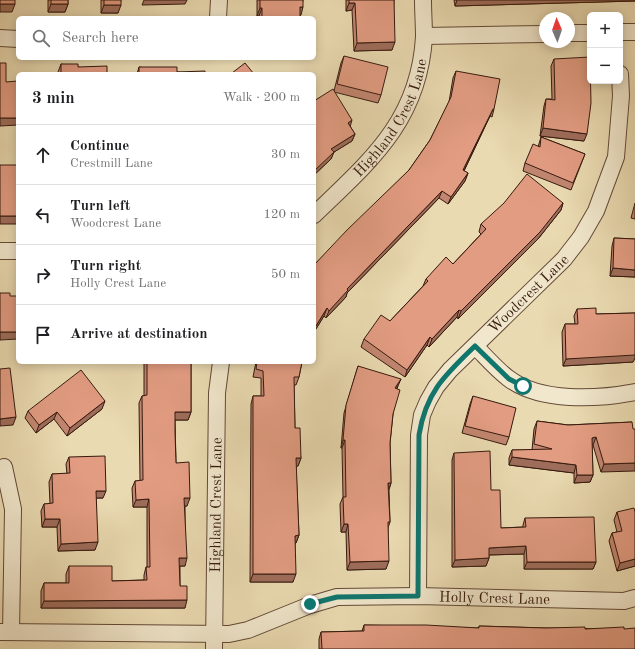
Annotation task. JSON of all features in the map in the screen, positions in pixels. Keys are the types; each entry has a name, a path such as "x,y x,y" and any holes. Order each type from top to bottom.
{"street":[{"path":"218,16 219,0"},
{"name":"Highland Crest Lane","path":"316,213 370,161 392,134 402,117 416,82 424,36 423,0"},
{"path":"623,32 635,32"},
{"path":"575,34 587,33"},
{"path":"424,36 539,34"},
{"path":"0,38 16,38"},
{"name":"Woodcrest Lane","path":"418,596 418,457 422,415 436,387 475,346 564,259 581,236 596,211 616,157 621,96 620,84"},
{"path":"0,251 16,251"},
{"path":"475,346 509,379 523,386 541,392 556,395 597,397 635,392"},
{"name":"Highland Crest Lane","path":"214,642 217,393 221,364"},
{"path":"4,467 13,509 5,632"},
{"name":"Holly Crest Lane","path":"5,632 214,642 229,634 248,630 325,599 364,596 418,596 624,601 635,598"}],"building":[{"path":"0,0 15,0 15,4 0,4"},
{"path":"51,0 68,0 68,4 51,4"},
{"path":"104,0 121,0 121,5 104,5"},
{"path":"260,0 303,0 303,7 300,7 300,16 262,16 262,8 260,8"},
{"path":"349,0 394,0 395,42 357,43 355,3 349,3"},
{"path":"344,56 388,67 381,95 337,84"},
{"path":"587,57 587,84 591,84 591,103 587,134 543,128 546,99 555,100 554,59"},
{"path":"0,63 6,63 6,82 16,81 16,118 0,118"},
{"path":"245,63 252,72 233,72"},
{"path":"61,64 78,64 78,67 107,66 107,72 61,72"},
{"path":"139,67 177,67 177,72 139,72"},
{"path":"205,71 205,72 177,72"},
{"path":"456,71 500,79 494,109 463,170 468,173 451,197 442,191 347,289 348,290 329,311 327,308 316,326 316,263 347,230 409,170 430,140 451,97"},
{"path":"333,89 352,120 348,123 355,134 331,149 334,152 316,169 316,100"},
{"path":"541,137 585,154 573,183 525,163 533,144 540,147"},
{"path":"0,165 16,165 16,216 0,216"},
{"path":"527,174 563,203 540,232 461,311 459,310 432,339 430,337 407,370 364,339 381,315 390,321 428,281 426,279 446,257 453,264 486,229 481,224 504,203"},
{"path":"614,238 635,239 635,270 613,268"},
{"path":"0,293 10,293 10,296 16,296 16,332 0,332"},
{"path":"596,308 596,314 635,313 635,355 566,359 565,324 578,324 577,309"},
{"path":"147,364 191,364 191,412 175,412 176,463 189,462 190,498 184,498 187,558 179,558 180,586 187,586 187,600 44,601 44,583 69,583 69,566 112,566 112,581 147,580 146,567 150,567 149,499 136,500 135,481 143,480 142,396 147,395"},
{"path":"257,364 302,364 299,377 294,377 295,428 300,428 301,458 296,458 299,535 295,536 296,574 253,574 253,396 264,396 263,371 256,369"},
{"path":"358,366 401,379 395,388 400,390 393,414 390,443 391,483 388,483 390,522 388,522 389,561 350,562 348,524 344,524 343,497 346,497 345,440 343,440 346,405"},
{"path":"10,368 16,417 0,419 0,369"},
{"path":"81,370 105,401 70,428 57,412 39,425 28,411"},
{"path":"473,396 516,408 509,437 465,426"},
{"path":"537,421 568,425 632,422 633,429 635,429 635,463 604,464 596,437 592,438 593,475 577,475 576,465 512,457 512,450 552,449 534,444"},
{"path":"490,451 491,490 500,490 501,528 526,527 525,518 594,517 596,562 527,562 526,546 489,548 489,558 455,560 454,453"},
{"path":"105,456 106,491 96,491 98,542 61,544 60,519 45,519 44,504 53,503 52,474 70,473 69,457"},
{"path":"634,508 635,559 620,563 612,533 622,531 617,512"},
{"path":"364,625 426,625 479,628 479,626 546,628 585,627 585,629 624,627 624,629 635,628 635,649 322,649 321,632 364,631"}],"route":[{"path":"310,604 337,597 418,596 419,435 422,415 428,401 436,387 450,370 475,346 509,379 523,386"}]}
